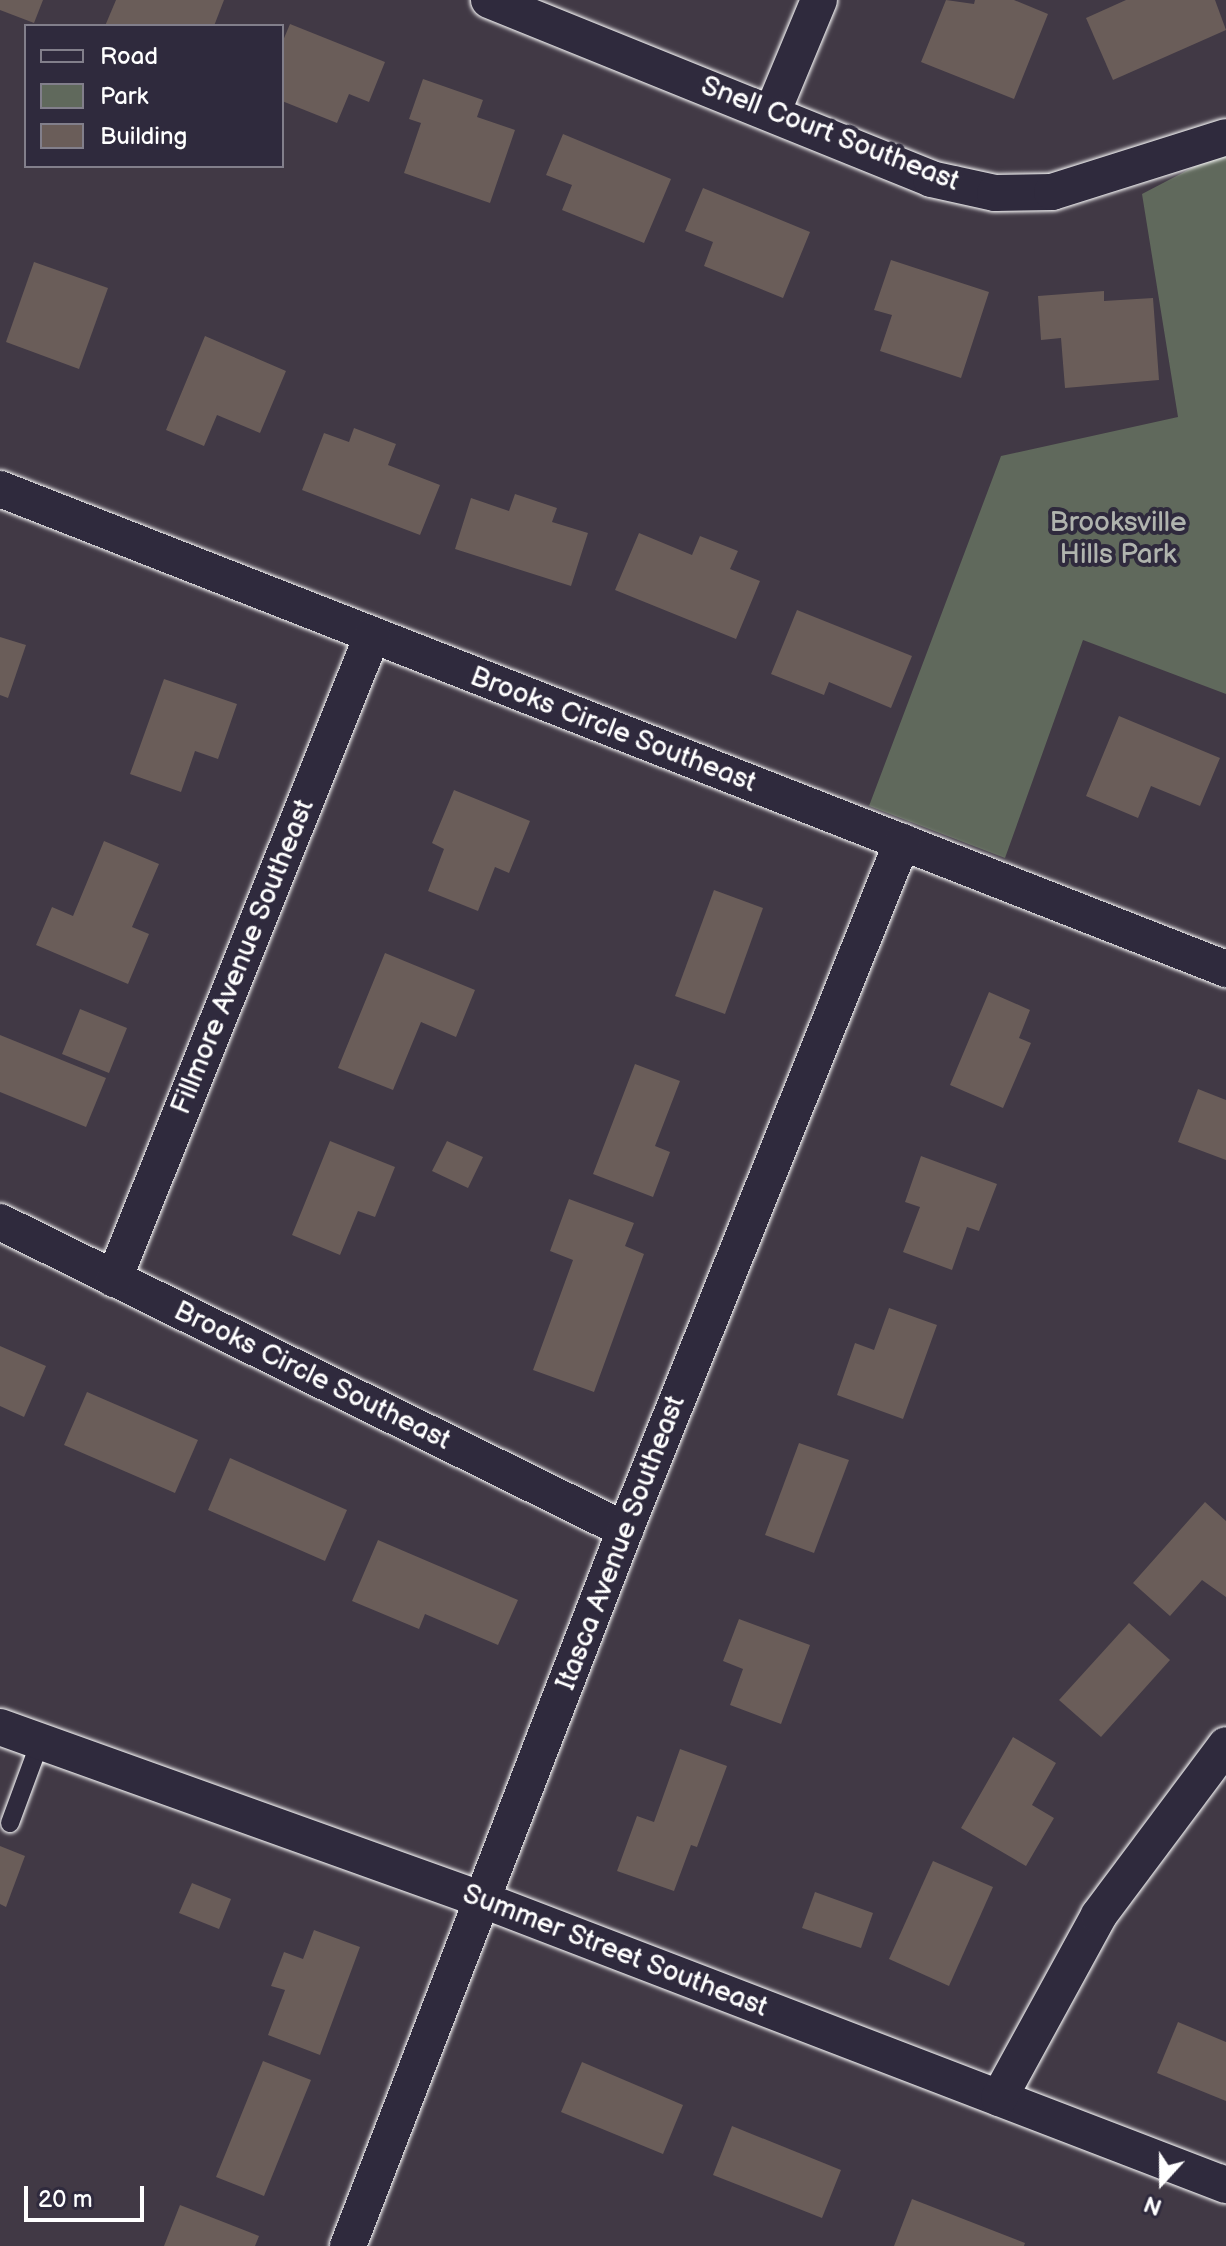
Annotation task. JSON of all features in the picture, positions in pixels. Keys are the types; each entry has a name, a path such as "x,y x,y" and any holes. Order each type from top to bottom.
{"street":[{"name":"Snell Court Southeast","path":"489,0 931,179 995,193 1052,192 1226,137"},
{"path":"772,113 819,0"},
{"name":"Brooks Circle Southeast","path":"0,489 1226,969"},
{"name":"Fillmore Avenue Southeast","path":"114,1279 372,636"},
{"name":"Itasca Avenue Southeast","path":"348,2246 625,1530 902,842"},
{"name":"Brooks Circle Southeast","path":"0,1222 625,1530"},
{"name":"Summer Street Southeast","path":"0,1727 483,1900 1226,2185"},
{"path":"999,2098 1099,1915 1226,1745"}],"lane":[{"path":"10,1823 40,1742"}],"green space":[{"name":"Brooksville Hills Park","path":"1226,150 1226,694 1083,640 1005,858 869,806 1001,456 1178,417 1142,194"}],"building":[{"path":"0,0 43,0 34,23 0,10"},
{"path":"116,0 224,0 215,24 106,24"},
{"path":"946,0 974,4 975,0 1014,0 1048,14 1014,99 921,62"},
{"path":"1126,0 1215,0 1226,30 1113,80 1086,18"},
{"path":"290,24 385,62 369,102 349,94 337,123 284,102 284,38"},
{"path":"423,79 483,100 477,117 515,130 490,203 404,173 421,123 409,119"},
{"path":"563,134 671,179 644,243 562,210 572,185 546,175"},
{"path":"703,188 810,232 783,298 704,266 713,242 685,231"},
{"path":"891,260 989,292 961,378 880,351 892,315 874,310"},
{"path":"34,262 108,288 79,369 6,342"},
{"path":"1104,291 1104,301 1153,298 1159,380 1065,388 1061,338 1041,340 1038,296"},
{"path":"205,336 286,371 260,433 217,415 204,446 166,430"},
{"path":"354,428 396,444 388,465 440,485 420,535 302,490 324,433 349,442"},
{"path":"515,494 557,508 552,522 588,533 571,586 455,549 471,498 509,511"},
{"path":"639,533 692,555 700,536 738,551 730,569 760,581 736,639 615,590"},
{"path":"797,610 912,656 891,708 829,682 824,695 771,674"},
{"path":"0,637 26,645 8,698 0,695"},
{"path":"164,679 237,704 218,759 195,751 181,792 130,774"},
{"path":"1119,716 1220,758 1200,806 1151,786 1138,818 1086,796"},
{"path":"454,790 530,821 509,873 495,867 478,911 428,891 444,849 432,843"},
{"path":"104,841 159,864 132,927 149,934 128,984 36,945 52,907 73,916"},
{"path":"714,890 763,908 725,1014 675,996"},
{"path":"385,953 475,990 456,1037 421,1022 393,1090 338,1068"},
{"path":"989,992 1030,1010 1019,1038 1031,1043 1003,1108 950,1085"},
{"path":"80,1009 127,1028 109,1073 62,1054"},
{"path":"0,1035 106,1078 86,1127 0,1092"},
{"path":"635,1064 680,1081 655,1146 670,1152 653,1197 593,1174"},
{"path":"1198,1089 1226,1100 1226,1160 1178,1142"},
{"path":"330,1141 395,1167 375,1217 358,1211 340,1255 292,1235"},
{"path":"447,1141 483,1157 468,1188 432,1171"},
{"path":"921,1156 997,1184 979,1231 967,1227 952,1270 903,1252 920,1207 905,1202"},
{"path":"569,1199 634,1223 625,1246 644,1254 594,1392 533,1370 573,1260 550,1251"},
{"path":"889,1308 937,1325 903,1419 837,1395 855,1343 874,1350"},
{"path":"0,1346 46,1366 24,1417 0,1406"},
{"path":"87,1392 198,1440 175,1493 64,1445"},
{"path":"799,1443 849,1460 814,1553 765,1535"},
{"path":"230,1458 347,1510 325,1561 208,1510"},
{"path":"1205,1502 1226,1521 1226,1597 1202,1580 1170,1616 1133,1583"},
{"path":"378,1540 518,1600 498,1645 425,1614 419,1629 352,1601"},
{"path":"739,1619 810,1645 781,1724 730,1705 743,1669 723,1661"},
{"path":"1129,1623 1170,1660 1101,1737 1059,1700"},
{"path":"1013,1737 1056,1763 1032,1805 1054,1818 1026,1866 961,1828"},
{"path":"680,1749 727,1766 697,1847 691,1845 674,1891 617,1871 637,1816 654,1822"},
{"path":"0,1846 25,1856 6,1907 0,1904"},
{"path":"933,1861 993,1887 949,1986 889,1959"},
{"path":"192,1883 231,1899 219,1929 179,1913"},
{"path":"815,1892 873,1913 861,1948 802,1928"},
{"path":"314,1930 360,1947 320,2055 268,2035 285,1990 271,1986 284,1952 303,1959"},
{"path":"1178,2022 1226,2042 1226,2101 1157,2073"},
{"path":"263,2061 311,2080 264,2196 216,2177"},
{"path":"582,2062 683,2105 663,2154 561,2112"},
{"path":"732,2126 841,2170 822,2218 713,2175"},
{"path":"912,2199 1025,2243 1024,2246 894,2246"},
{"path":"180,2205 259,2236 255,2246 164,2246"}]}
